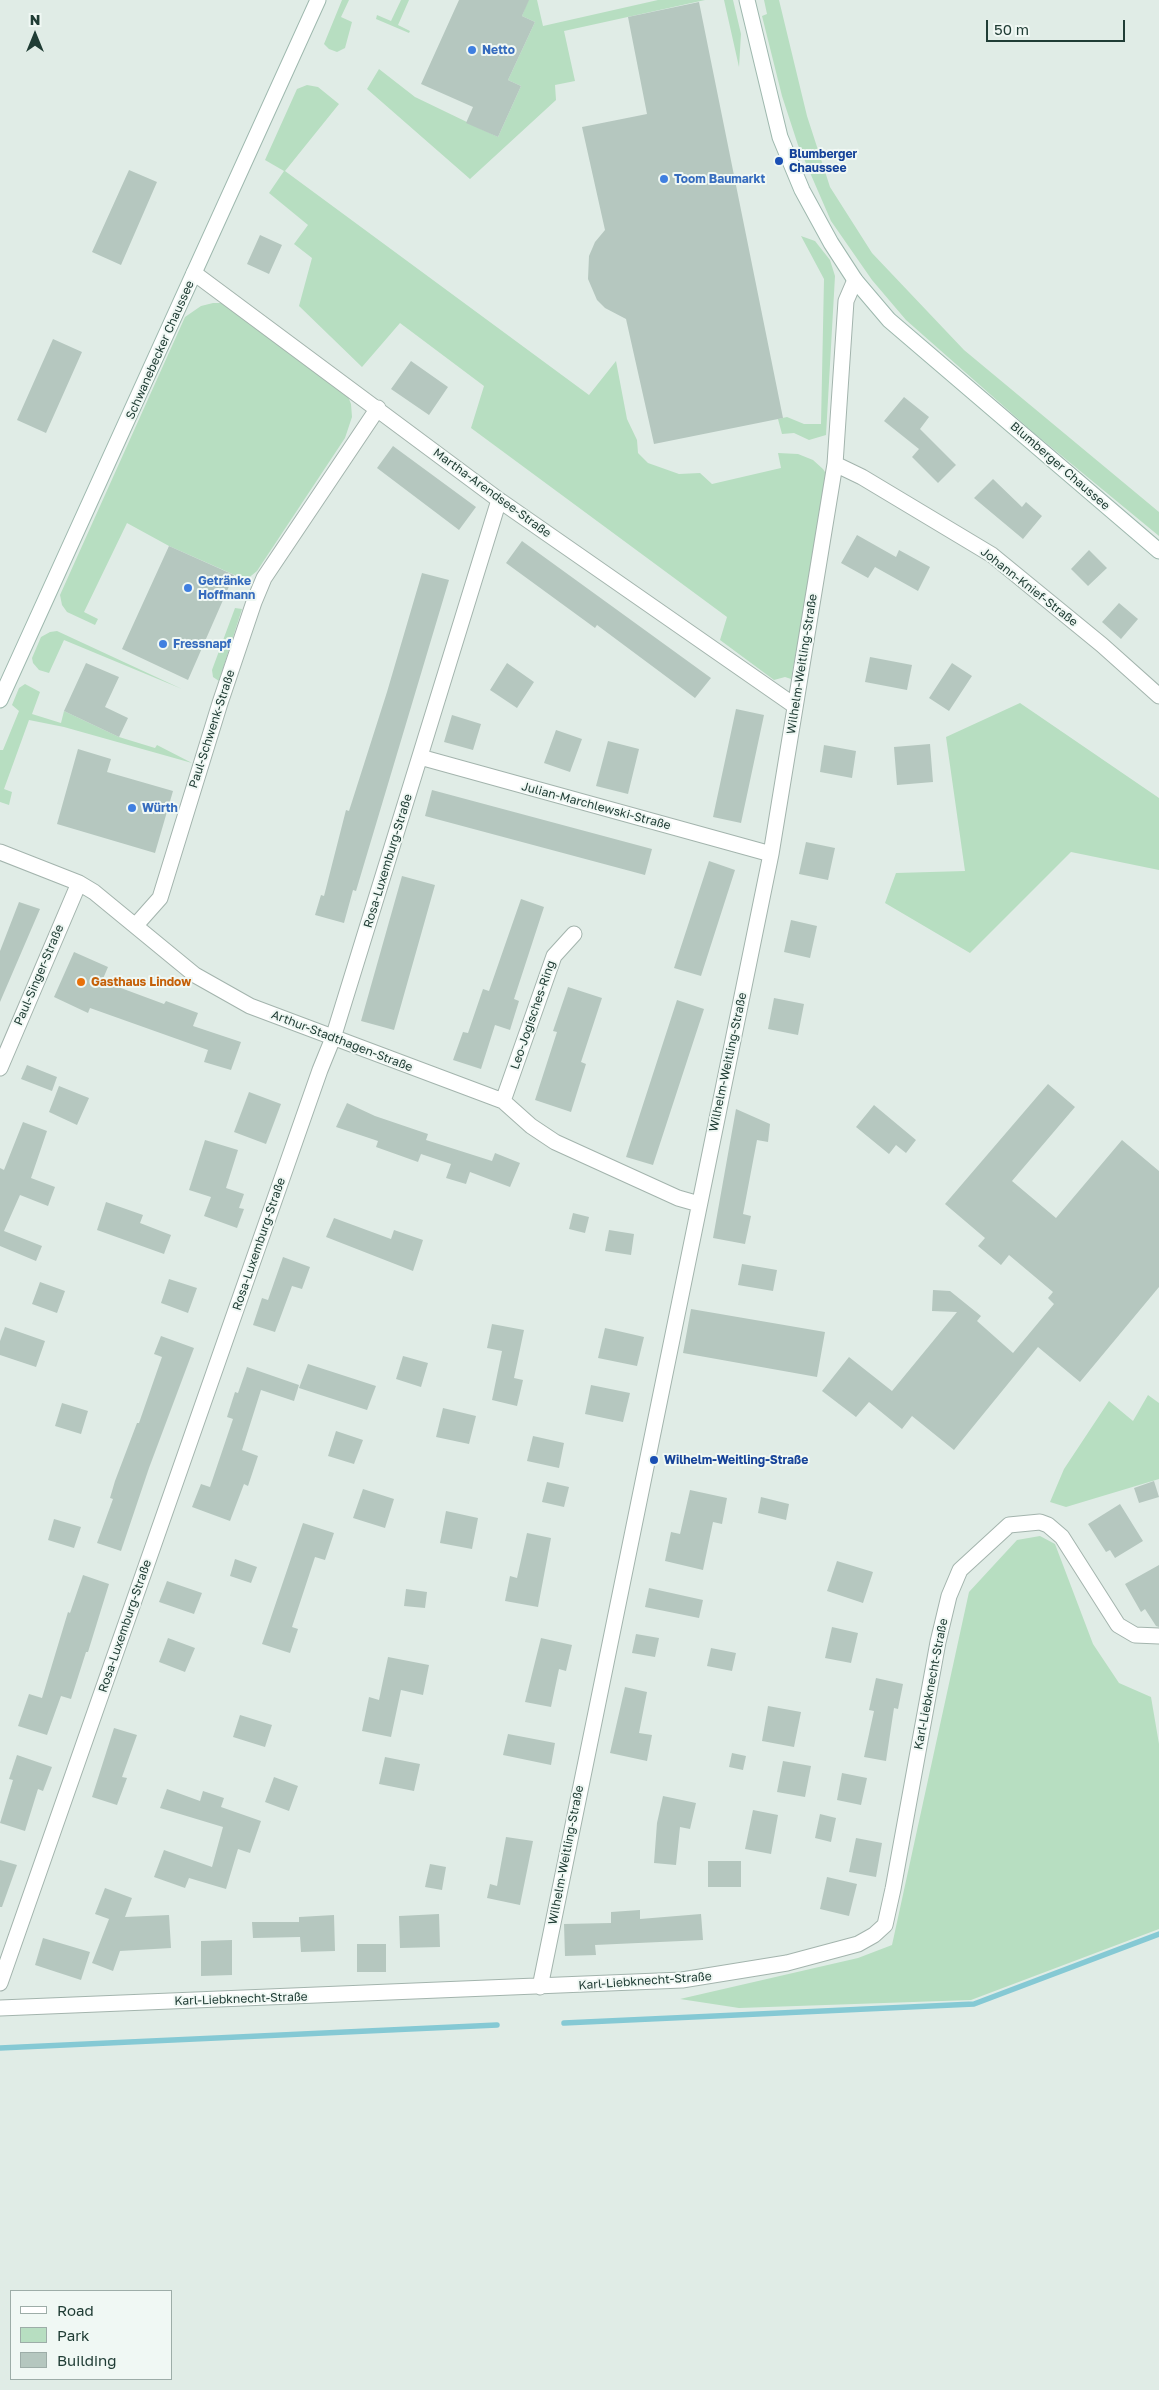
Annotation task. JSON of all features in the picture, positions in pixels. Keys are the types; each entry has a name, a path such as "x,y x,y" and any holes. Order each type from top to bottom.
{"street":[{"name":"Schwanebecker Chaussee","path":"0,700 318,0"},
{"name":"Blumberger Chaussee","path":"747,0 780,137 806,197 855,280 889,320 1159,551"},
{"name":"Martha-Arendsee-Straße","path":"194,273 500,500 795,706"},
{"name":"Wilhelm-Weitling-Straße","path":"540,1987 771,854 835,464 846,301 855,280"},
{"name":"Paul-Schwenk-Straße","path":"136,925 160,898 196,778 261,586 278,556 378,408"},
{"name":"Johann-Knief-Straße","path":"835,464 862,477 992,555 1102,645 1159,696"},
{"name":"Rosa-Luxemburg-Straße","path":"0,1983 320,1070 333,1038 500,500"},
{"name":"Julian-Marchlewski-Straße","path":"420,758 771,854"},
{"name":"Arthur-Stadthagen-Straße","path":"0,852 79,883 112,905 168,954 218,990 250,1006 503,1101 530,1126 555,1142 678,1198 699,1204"},
{"name":"Paul-Singer-Straße","path":"0,1068 79,883"},
{"name":"Leo-Jogisches-Ring","path":"503,1101 554,956 574,934"},
{"name":"Karl-Liebknecht-Straße","path":"0,2008 682,1980 787,1963 858,1944 874,1936 885,1925 938,1642 949,1596 960,1570 1009,1525 1038,1521 1048,1525 1062,1536 1118,1625 1135,1635 1159,1636"}],"green space":[{"path":"342,0 349,0 341,17 352,22 345,48 337,52 329,49 324,44"},
{"path":"401,0 409,0 398,25 410,31 409,33 376,19 377,15 391,21"},
{"path":"528,0 537,0 543,26 658,0 705,0 564,31 575,81 555,85 556,100 470,179 367,89 379,69 415,97 498,137 521,86 508,80 535,22 522,16"},
{"path":"724,0 733,0 741,34 739,67"},
{"path":"764,0 779,0 807,116 830,187 872,253 964,350 1159,512 1159,536 1034,433 906,320 872,280 831,221 798,145 782,96 762,16 767,14"},
{"path":"307,85 318,87 339,104 285,171 589,395 616,361 627,419 637,440 638,453 648,463 679,474 700,473 712,484 781,468 778,453 798,454 813,460 823,469 829,478 791,679 785,677 774,680 720,640 727,617 471,428 484,386 400,323 362,367 299,306 312,258 294,244 308,225 269,193 284,171 265,160 297,89"},
{"path":"801,236 815,241 830,260 835,276 826,435 809,440 794,433 782,434 778,419 787,417 804,424 821,424 824,279"},
{"path":"222,303 347,394 351,404 352,417 345,438 257,571 246,580 169,546 127,523 84,612 98,619 95,625 67,612 62,605 60,595 185,317 201,306"},
{"path":"235,608 242,609 219,681 213,677 212,670"},
{"path":"57,631 182,689 64,640 49,673 39,670 33,663 32,658 41,637 50,632"},
{"path":"25,684 40,692 32,714 61,723 64,711 119,737 155,748 157,745 192,763 64,727 29,720 4,789 12,792 9,805 0,802 0,750 3,750 19,711 12,705 19,688"},
{"path":"1020,703 1159,798 1159,870 1071,852 970,953 885,903 896,873 965,871 946,737"},
{"path":"1148,1395 1159,1403 1159,1479 1066,1507 1050,1502 1064,1469 1109,1401 1133,1421"},
{"path":"1040,1536 1055,1544 1093,1644 1119,1683 1151,1697 1159,1744 1159,1929 971,2000 739,2008 680,1999 858,1958 892,1945 969,1592 1017,1540"}],"building":[{"name":"Netto","path":"459,0 529,0 522,16 535,22 508,80 521,86 498,137 466,123 473,107 421,84"},
{"name":"Toom Baumarkt","path":"699,2 783,418 654,444 626,319 605,308 597,300 588,279 589,256 595,242 605,230 582,127 647,114 628,17"},
{"path":"129,170 157,182 121,265 92,252"},
{"path":"260,235 282,245 269,274 247,264"},
{"path":"53,339 82,352 46,433 17,420"},
{"path":"411,361 448,387 429,415 391,389"},
{"path":"904,397 929,417 920,429 956,465 938,483 912,457 919,449 884,421"},
{"path":"393,446 476,507 459,530 377,468"},
{"path":"993,479 1022,507 1026,502 1042,516 1023,539 974,498"},
{"path":"857,535 896,557 899,550 930,567 918,591 875,567 868,578 841,563"},
{"path":"522,541 711,678 695,698 597,625 595,628 506,563"},
{"path":"169,546 234,575 188,680 122,649"},
{"path":"1089,550 1107,568 1088,586 1071,569"},
{"path":"422,573 449,580 356,891 353,890 344,923 315,915 321,895 324,896 346,810 349,811"},
{"path":"1119,603 1138,619 1121,639 1102,622"},
{"path":"870,657 912,665 907,690 865,682"},
{"path":"86,663 119,677 105,707 128,718 119,737 64,711"},
{"path":"507,663 534,682 517,708 490,690"},
{"path":"952,663 972,676 949,711 929,698"},
{"path":"736,709 764,715 741,823 713,817"},
{"path":"452,715 481,724 473,750 444,742"},
{"path":"556,730 582,739 570,772 544,763"},
{"path":"608,741 639,749 628,794 596,786"},
{"path":"930,744 933,782 897,785 894,747"},
{"path":"824,745 856,751 852,778 820,772"},
{"path":"78,749 111,759 107,772 173,791 155,853 57,824"},
{"path":"432,790 652,849 645,875 425,816"},
{"path":"806,842 835,848 828,880 799,874"},
{"path":"709,861 735,870 701,976 674,968"},
{"path":"402,876 435,885 394,1030 361,1021"},
{"path":"521,899 544,907 514,999 519,1001 510,1030 495,1025 481,1069 453,1060 463,1032 468,1033 483,989 489,991"},
{"path":"19,902 40,909 0,1002 0,951"},
{"path":"791,920 817,926 810,958 784,952"},
{"path":"74,952 108,967 102,981 164,1004 166,1001 198,1013 193,1026 241,1042 231,1070 204,1062 208,1050 90,1008 88,1013 54,997"},
{"path":"568,987 602,998 581,1062 586,1064 571,1112 535,1100 557,1032 553,1031"},
{"path":"774,998 804,1004 798,1035 768,1029"},
{"path":"677,1000 704,1009 653,1165 626,1157"},
{"path":"27,1065 57,1077 52,1091 21,1079"},
{"path":"1048,1084 1075,1107 1012,1181 1056,1218 1122,1140 1159,1171 1159,1287 1080,1382 1038,1347 954,1450 912,1416 902,1429 869,1402 856,1417 822,1391 849,1357 892,1391 957,1312 932,1311 933,1290 950,1291 981,1316 977,1321 1013,1353 1054,1304 1048,1298 1053,1292 1009,1255 1001,1265 978,1246 985,1238 945,1204"},
{"path":"59,1086 89,1098 77,1125 49,1112"},
{"path":"249,1092 281,1104 266,1144 234,1132"},
{"path":"347,1103 375,1116 428,1134 426,1140 492,1161 495,1153 520,1163 510,1187 470,1172 466,1184 446,1178 451,1164 421,1154 418,1162 376,1147 378,1141 336,1127"},
{"path":"874,1105 916,1140 906,1153 896,1145 889,1154 856,1127"},
{"path":"736,1109 770,1124 768,1142 757,1140 743,1214 751,1216 745,1244 713,1238"},
{"path":"23,1122 47,1131 31,1178 55,1187 48,1206 20,1195 4,1231 42,1246 36,1261 0,1246 0,1168 4,1170"},
{"path":"205,1140 238,1150 226,1188 244,1194 239,1208 244,1209 237,1228 204,1216 211,1197 189,1190"},
{"path":"106,1202 143,1215 140,1223 171,1235 164,1254 97,1230"},
{"path":"573,1213 589,1217 585,1233 569,1229"},
{"path":"334,1218 391,1239 394,1230 423,1240 413,1271 326,1237"},
{"path":"609,1230 634,1234 631,1255 605,1251"},
{"path":"283,1257 310,1267 302,1289 292,1286 275,1332 253,1325 262,1298 268,1300"},
{"path":"742,1264 777,1270 773,1291 738,1285"},
{"path":"169,1279 197,1288 188,1313 161,1303"},
{"path":"40,1282 65,1291 57,1313 32,1304"},
{"path":"691,1309 825,1332 817,1377 683,1353"},
{"path":"492,1324 524,1330 514,1378 523,1380 517,1406 492,1400 502,1351 487,1348"},
{"path":"5,1327 45,1341 36,1367 0,1355 0,1341"},
{"path":"605,1328 644,1337 637,1366 598,1358"},
{"path":"161,1336 194,1348 149,1468 121,1551 97,1543 113,1499 110,1498 115,1481 137,1423 139,1423 162,1357 154,1354"},
{"path":"403,1356 428,1363 421,1387 396,1379"},
{"path":"308,1364 376,1386 367,1410 299,1388"},
{"path":"247,1367 299,1385 294,1401 261,1390 242,1450 258,1456 248,1486 244,1484 230,1521 192,1507 201,1484 210,1487 233,1419 227,1417 235,1392 238,1393"},
{"path":"591,1385 630,1393 623,1422 585,1414"},
{"path":"62,1403 88,1411 81,1434 55,1426"},
{"path":"443,1408 476,1416 469,1444 436,1437"},
{"path":"336,1431 363,1440 354,1464 328,1456"},
{"path":"533,1436 564,1443 559,1468 527,1461"},
{"path":"1154,1481 1159,1497 1139,1503 1134,1488"},
{"path":"547,1482 569,1487 564,1507 542,1502"},
{"path":"363,1489 394,1499 385,1528 353,1518"},
{"path":"690,1490 727,1498 722,1524 713,1522 703,1570 665,1561 671,1532 680,1534"},
{"path":"761,1497 789,1504 786,1520 758,1513"},
{"path":"1120,1504 1143,1541 1115,1558 1110,1550 1106,1552 1088,1524"},
{"path":"446,1511 478,1518 472,1549 440,1543"},
{"path":"54,1519 81,1527 74,1548 48,1540"},
{"path":"303,1523 334,1533 325,1560 315,1557 292,1627 298,1629 290,1653 262,1644"},
{"path":"527,1533 551,1538 538,1607 505,1601 510,1576 517,1578"},
{"path":"235,1559 257,1567 251,1583 230,1576"},
{"path":"837,1561 873,1572 863,1603 827,1591"},
{"path":"1159,1565 1159,1627 1156,1626 1145,1609 1141,1612 1125,1584"},
{"path":"83,1575 109,1584 71,1699 61,1696 47,1735 18,1726 29,1694 42,1698 68,1612 70,1613"},
{"path":"167,1581 202,1593 194,1614 159,1602"},
{"path":"649,1588 703,1600 699,1618 645,1607"},
{"path":"406,1589 427,1592 425,1608 404,1606"},
{"path":"832,1627 858,1633 851,1663 825,1658"},
{"path":"636,1634 659,1638 655,1657 632,1653"},
{"path":"168,1638 195,1648 185,1672 159,1662"},
{"path":"541,1638 572,1645 566,1671 559,1669 551,1707 525,1702"},
{"path":"711,1648 736,1653 732,1671 707,1666"},
{"path":"388,1657 429,1665 423,1695 401,1690 391,1737 362,1731 369,1697 379,1700"},
{"path":"876,1678 903,1684 898,1709 894,1708 886,1761 864,1757 874,1711 869,1710"},
{"path":"625,1687 647,1692 639,1733 652,1735 647,1761 610,1753"},
{"path":"768,1706 801,1712 794,1747 762,1741"},
{"path":"240,1715 272,1725 265,1747 233,1737"},
{"path":"114,1728 137,1735 122,1777 127,1778 117,1805 92,1797"},
{"path":"508,1734 555,1743 551,1765 503,1755"},
{"path":"732,1753 746,1756 743,1770 729,1767"},
{"path":"17,1755 52,1767 43,1791 38,1789 25,1831 0,1823 13,1780 9,1779"},
{"path":"385,1757 420,1764 414,1791 379,1784"},
{"path":"783,1761 811,1766 805,1797 777,1792"},
{"path":"842,1773 867,1778 861,1805 837,1800"},
{"path":"274,1777 298,1786 289,1811 265,1802"},
{"path":"167,1789 200,1801 203,1791 224,1798 221,1807 261,1821 250,1853 238,1849 226,1889 189,1878 185,1888 154,1877 164,1850 212,1867 223,1827 160,1808"},
{"path":"663,1796 696,1803 690,1829 680,1827 676,1865 654,1863 657,1823"},
{"path":"753,1810 778,1815 771,1854 745,1849"},
{"path":"820,1814 836,1818 831,1842 815,1838"},
{"path":"506,1837 533,1841 520,1905 487,1898 490,1884 497,1886"},
{"path":"856,1838 882,1843 876,1877 849,1872"},
{"path":"0,1860 17,1865 2,1907 0,1907"},
{"path":"708,1861 741,1861 741,1887 708,1887"},
{"path":"430,1864 446,1867 442,1890 425,1887"},
{"path":"827,1877 857,1884 849,1916 820,1909"},
{"path":"105,1888 132,1898 125,1917 169,1915 171,1948 120,1951 113,1971 92,1963 109,1919 95,1914"},
{"path":"640,1910 640,1919 701,1914 703,1940 595,1945 596,1955 565,1956 564,1924 611,1923 611,1912"},
{"path":"439,1914 440,1947 400,1948 399,1916"},
{"path":"334,1915 335,1951 301,1952 300,1937 253,1938 252,1922 299,1922 299,1917"},
{"path":"43,1938 90,1952 81,1980 35,1965"},
{"path":"232,1940 232,1975 201,1976 201,1941"},
{"path":"357,1944 386,1944 386,1972 357,1972"}],"waterway":[{"path":"564,2023 974,2004 1159,1934"},
{"path":"0,2048 497,2025"}],"place":[{"name":"Netto","path":"472,50"},
{"name":"Blumberger Chaussee","path":"779,161"},
{"name":"Toom Baumarkt","path":"664,179"},
{"name":"Getränke Hoffmann","path":"188,588"},
{"name":"Fressnapf","path":"163,644"},
{"name":"Würth","path":"132,808"},
{"name":"Gasthaus Lindow","path":"81,982"},
{"name":"Wilhelm-Weitling-Straße","path":"654,1460"}]}
